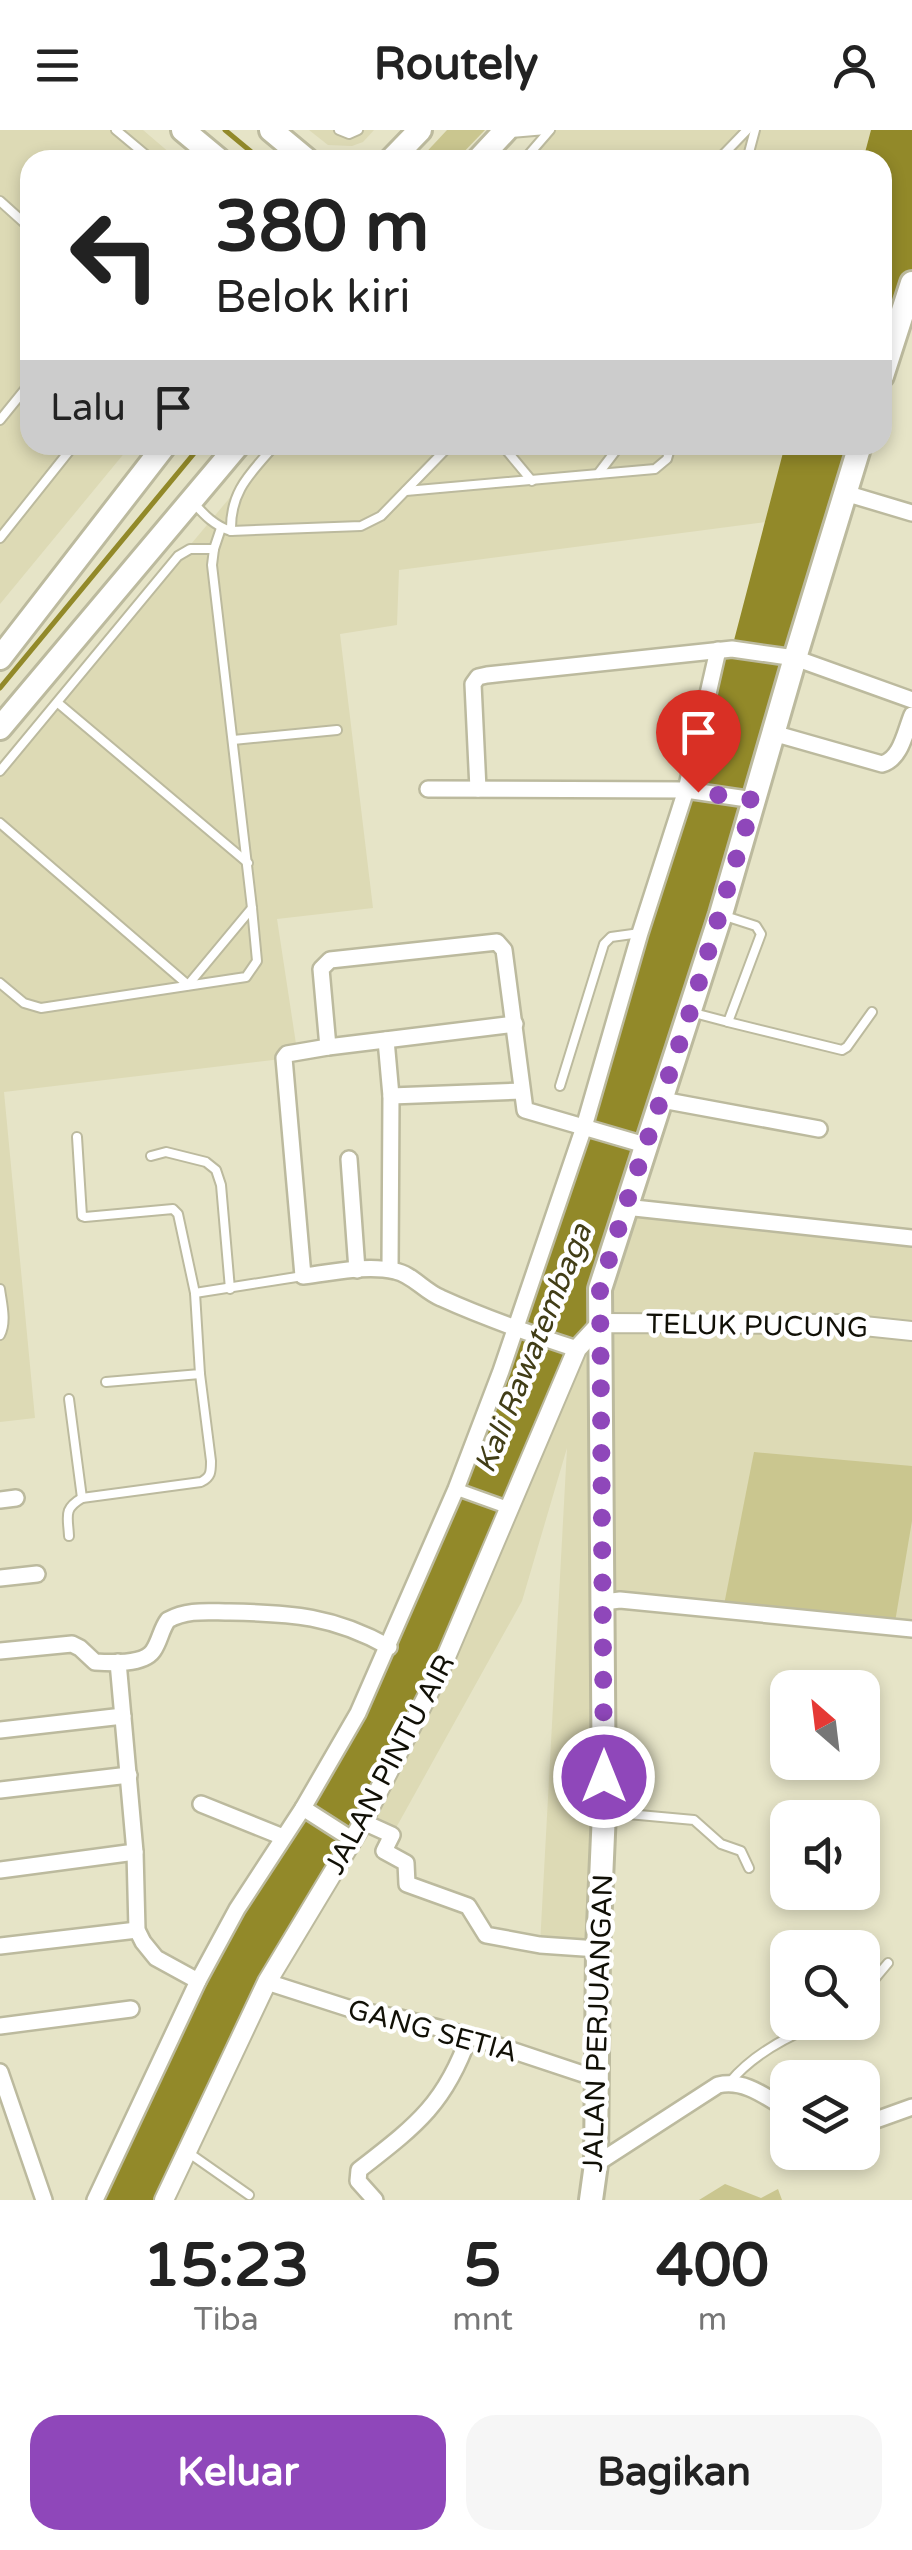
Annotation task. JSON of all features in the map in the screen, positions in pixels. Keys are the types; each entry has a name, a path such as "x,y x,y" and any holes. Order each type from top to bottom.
{"main road":[{"path":"183,130 208,150"},
{"path":"271,130 295,150"},
{"path":"400,150 420,130"},
{"path":"892,345 912,283"},
{"path":"0,658 156,455"},
{"path":"0,728 230,455"},
{"name":"JALAN PERJUANGAN","path":"591,2200 596,2164 604,1812 600,1289 625,1207 638,1144 662,1100 720,914 746,798 773,733 787,656 857,455"}],"street":[{"path":"845,493 912,513"},
{"path":"95,2200 198,1982 237,1909 306,1809 346,1735 460,1491 588,1128 640,934 692,791 725,649"},
{"path":"478,788 473,684 487,674 725,649 787,656 912,700"},
{"path":"773,733 888,764 896,755 912,714"},
{"path":"428,789 692,791 746,798"},
{"path":"328,1046 322,969 330,960 497,942 504,950 527,1112 638,1144"},
{"path":"515,1024 328,1046 292,1052 284,1058 303,1276 357,1270 402,1272 436,1296 578,1349"},
{"path":"386,1040 391,1096 390,1269"},
{"path":"391,1096 522,1091"},
{"path":"662,1100 819,1128"},
{"path":"349,1158 357,1270"},
{"path":"625,1207 912,1238"},
{"name":"TELUK PUCUNG","path":"601,1323 846,1324 912,1332"},
{"name":"JALAN PINTU AIR","path":"164,2200 267,1982 352,1840 440,1671 502,1506 578,1349 601,1323"},
{"path":"460,1491 502,1506"},
{"path":"0,1578 37,1574"},
{"path":"604,1602 620,1600 912,1630"},
{"path":"0,1651 72,1644 95,1662 149,1656 168,1620 190,1612 304,1615 346,1627 388,1647"},
{"path":"118,1662 135,1852 137,1930 156,1958 198,1982"},
{"path":"0,1730 123,1716"},
{"path":"0,1790 128,1775"},
{"path":"201,1804 284,1837"},
{"path":"306,1809 352,1840"},
{"path":"361,1822 392,1834 384,1852 406,1862 408,1884 468,1906 486,1935 540,1945 598,1949"},
{"path":"0,1870 135,1852"},
{"path":"0,1946 137,1930"},
{"name":"GANG SETIA","path":"267,1982 350,2009 469,2036 598,2079"},
{"path":"0,2026 131,2009"},
{"path":"375,2200 358,2180 358,2170 414,2125 438,2100 469,2036"},
{"path":"0,2072 44,2200"},
{"path":"596,2164 718,2085 741,2084 770,2100"},
{"path":"880,2120 910,2112"}],"lane":[{"path":"116,130 140,150"},
{"path":"340,130 349,134 358,130"},
{"path":"504,132 548,130"},
{"path":"532,150 548,130"},
{"path":"728,150 747,130"},
{"path":"0,202 20,219"},
{"path":"0,420 20,395"},
{"path":"0,538 66,455"},
{"path":"0,983 24,1003 41,1008 246,977 256,962 212,566 214,549 226,530 234,498 267,455"},
{"path":"192,500 204,515 226,530 360,526 381,516 440,455"},
{"path":"510,455 532,481"},
{"path":"598,474 612,455"},
{"path":"406,491 655,469 667,455"},
{"path":"0,770 178,556 190,549 214,549"},
{"path":"58,702 248,863"},
{"path":"233,740 338,730"},
{"path":"0,824 188,984"},
{"path":"188,984 252,908"},
{"path":"720,914 756,926 761,934 728,1022"},
{"path":"560,1086 604,944 612,936 640,934"},
{"path":"690,1012 842,1050 872,1012"},
{"path":"70,1536 67,1512 82,1498 200,1482 210,1474 211,1461 195,1293 178,1214 173,1210 82,1216 77,1136"},
{"path":"151,1156 166,1152 188,1156 216,1170 221,1186 230,1289"},
{"path":"195,1293 303,1276"},
{"path":"0,1289 0,1335"},
{"path":"106,1382 200,1374"},
{"path":"69,1399 82,1498"},
{"path":"604,1812 694,1820 721,1844 741,1850 750,1868"},
{"path":"880,1973 888,1964"},
{"path":"729,2083 742,2066 785,2040"},
{"path":"185,2151 250,2195"}],"shaded area":[{"path":"0,130 143,130 166,150 20,150 20,455 123,455 0,604"},
{"path":"309,130 374,130 363,142 352,146 328,145"},
{"path":"447,130 485,130 466,150 428,150"},
{"path":"544,130 871,130 866,150 527,150"},
{"path":"266,455 783,455 765,522 399,570 397,625 340,634 373,908 277,919 298,1057 4,1092 35,1418 0,1422 0,772"},
{"path":"625,1207 912,1238 912,1629 604,1602 598,1949 540,1945 567,1448 522,1601 392,1835 361,1821"},
{"path":"754,1452 912,1466 912,1521 894,1628 723,1610"},
{"path":"725,2184 761,2198 778,2189 782,2200 699,2200"}],"water":[{"path":"871,130 912,130 912,283 892,347 892,150 866,150"},
{"name":"Kali Rawatembaga","path":"782,455 857,455 585,1340 440,1671 267,1982 164,2200 95,2200 198,1981 389,1647 456,1489 584,1126 718,650 732,648"}],"waterway":[{"path":"225,130 249,150"},
{"path":"0,688 193,455"}],"route":[{"path":"604,1777 600,1289 754,800 698,792"}]}
